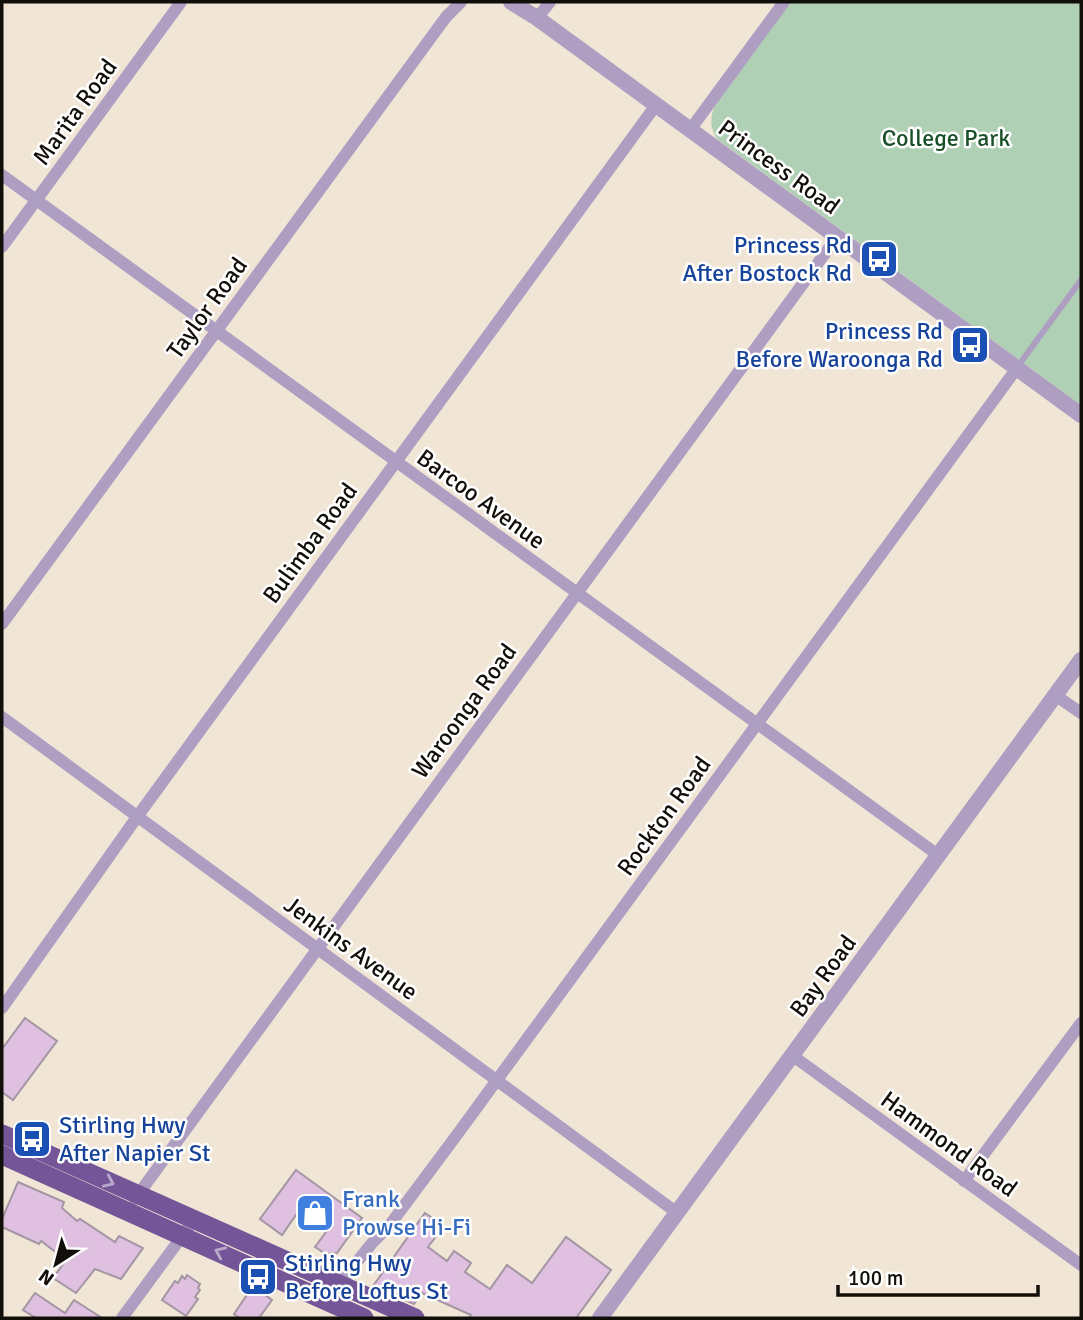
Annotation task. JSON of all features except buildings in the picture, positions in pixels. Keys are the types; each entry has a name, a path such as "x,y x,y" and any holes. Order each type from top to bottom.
{"highway":[{"path":"2,1134 132,1203"},
{"path":"2,1155 132,1203 188,1228 364,1318"},
{"path":"188,1228 340,1284 415,1318"}],"street":[{"name":"Marita Road","path":"2,247 181,2"},
{"name":"Taylor Road","path":"446,17 453,2"},
{"name":"Taylor Road","path":"2,624 446,17 461,2"},
{"path":"537,18 550,2"},
{"path":"690,130 784,2"},
{"name":"Princess Road","path":"514,3 1081,415"},
{"name":"Bulimba Road","path":"2,1008 137,817 656,105"},
{"name":"Barcoo Avenue","path":"2,175 938,855"},
{"name":"Waroonga Road","path":"132,1203 837,237"},
{"name":"Rockton Road","path":"340,1284 389,1226 497,1080 1017,368"},
{"name":"Bay Road","path":"600,1318 1081,660"},
{"path":"1055,695 1081,713"},
{"name":"Jenkins Avenue","path":"2,717 676,1212"},
{"path":"964,1181 1081,1023"},
{"name":"Hammond Road","path":"793,1056 1081,1265"},
{"path":"122,1318 188,1228"}],"lane":[{"path":"1017,368 1081,280"}],"green space":[{"name":"College Park","path":"791,2 1081,2 1081,405 717,139 711,123 714,107"}],"place":[{"name":"Princess Rd After Bostock Rd","path":"879,259"},
{"name":"Princess Rd Before Waroonga Rd","path":"970,345"},
{"name":"Stirling Hwy After Napier St","path":"32,1139"},
{"name":"Frank Prowse Hi-Fi","path":"315,1213"},
{"name":"Stirling Hwy Before Loftus St","path":"258,1277"}]}
